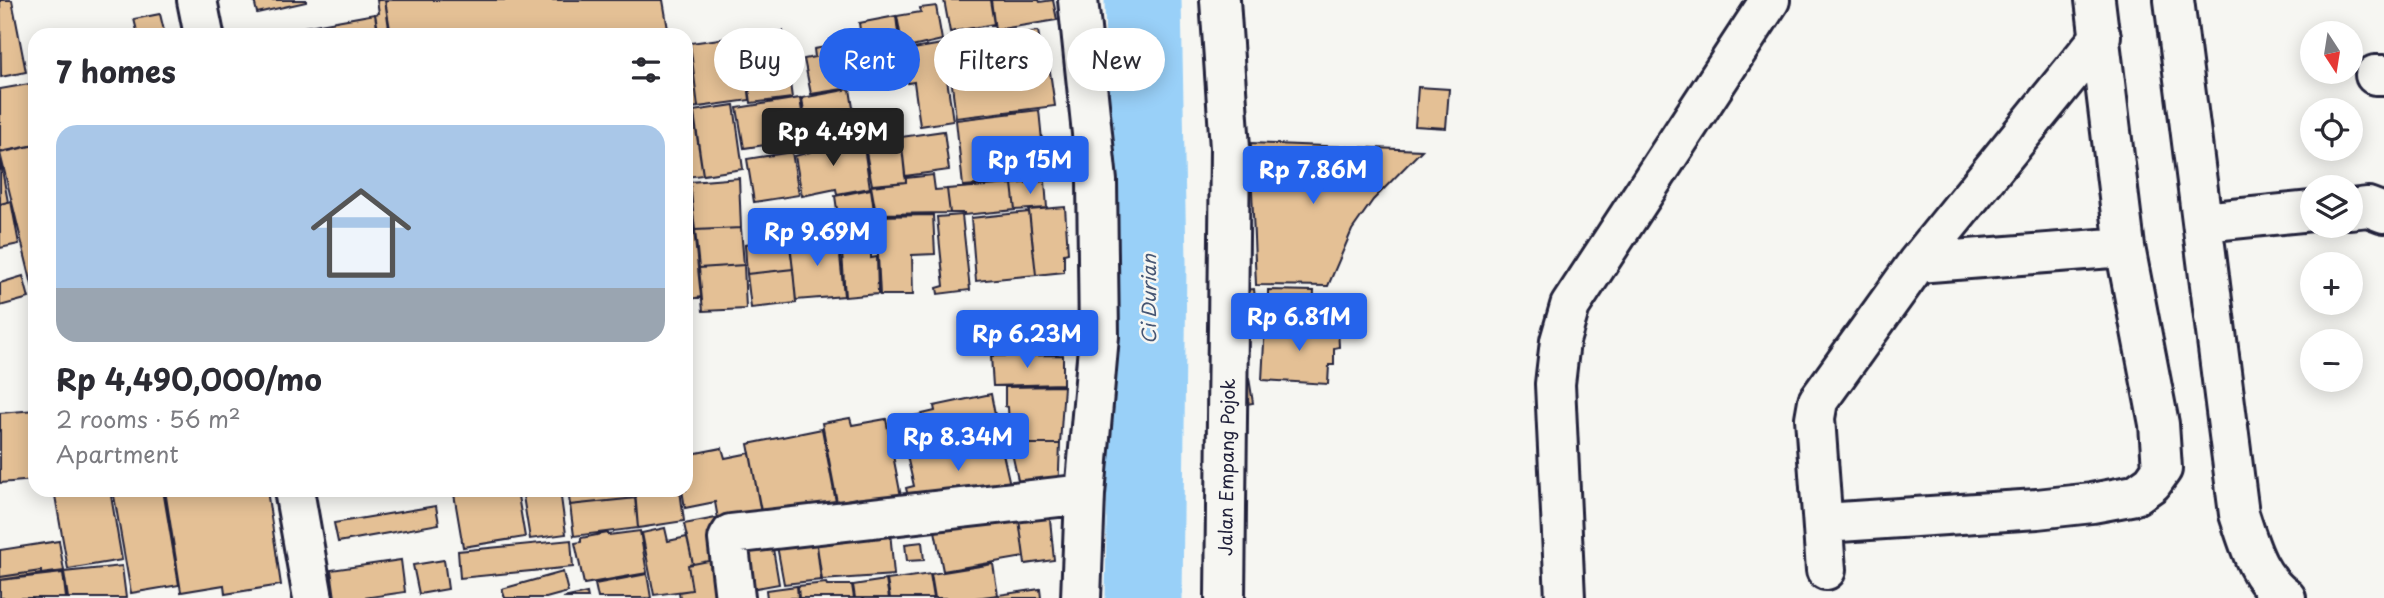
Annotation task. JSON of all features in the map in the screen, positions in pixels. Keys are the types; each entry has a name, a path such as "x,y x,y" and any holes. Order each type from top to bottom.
{"street":[{"path":"197,0 203,28"},
{"path":"1078,0 1097,181 1098,337 1085,494 1081,598"},
{"name":"Jalan Empang Pojok","path":"1220,0 1230,148 1225,598"},
{"path":"1565,598 1555,384 1560,341 1570,306 1770,0"},
{"path":"2174,0 2239,514 2265,578 2270,586 2286,598"},
{"path":"1824,523 2092,503 2135,495 2152,483 2162,469 2159,424 2125,247 2098,18"},
{"path":"1826,570 1815,418 1818,401 2098,18"},
{"path":"2363,208 2384,213"},
{"path":"2203,222 2300,212"},
{"path":"1917,263 2125,247"},
{"path":"735,598 728,539 731,534 1085,494"},
{"path":"295,497 312,598"}],"building":[{"path":"0,0 12,0 26,72 1,77"},
{"path":"254,0 306,0 306,2 257,13"},
{"path":"377,0 385,0 389,28 378,28 375,14 379,13"},
{"path":"385,0 663,0 668,28 390,28"},
{"path":"944,0 990,0 994,24 949,28"},
{"path":"991,0 1053,0 1057,20 995,28"},
{"path":"936,6 940,28 934,28 934,42 920,45 920,28 899,28 897,16 921,12 920,8"},
{"path":"160,14 163,28 136,28 134,19"},
{"path":"375,14 377,28 303,28"},
{"path":"896,16 897,28 860,28 859,23"},
{"path":"714,40 714,91 749,91 750,100 698,107 693,43"},
{"path":"934,45 934,91 949,91 953,121 920,126 915,91 920,91 920,48"},
{"path":"819,48 819,91 830,91 811,94 805,59 815,57 814,49"},
{"path":"693,67 698,107 693,108"},
{"path":"28,84 28,146 0,152 0,89"},
{"path":"1418,87 1449,89 1446,128 1415,126"},
{"path":"749,91 791,91 792,98 751,103"},
{"path":"850,91 857,133 823,138 820,125 806,127 802,98"},
{"path":"953,91 1053,91 1055,106 956,118"},
{"path":"800,98 806,139 744,148 737,108"},
{"path":"734,105 743,169 703,175 693,111"},
{"path":"1039,110 1042,140 1058,138 1061,172 1003,177 1004,183 963,186 956,120"},
{"path":"693,113 703,175 693,176"},
{"path":"944,131 949,170 905,176 901,137"},
{"path":"901,137 906,182 872,185 864,141"},
{"path":"863,140 870,188 837,194 836,189 802,196 795,156 810,152 810,146"},
{"path":"1250,143 1422,150 1373,200 1352,230 1328,286 1256,285"},
{"path":"28,147 28,268 0,153"},
{"path":"792,152 799,195 754,202 747,159"},
{"path":"0,159 8,202 0,204"},
{"path":"933,175 935,190 947,189 950,213 876,214 871,186 906,182 906,178"},
{"path":"739,178 741,228 695,230 693,182"},
{"path":"1045,181 1047,208 1015,210 1012,184"},
{"path":"1012,184 1015,210 964,215 950,213 947,189"},
{"path":"871,189 875,218 869,219 870,234 841,237 835,196"},
{"path":"11,201 19,244 0,248 0,204"},
{"path":"1065,207 1068,253 1064,254 1064,272 1036,275 1029,210"},
{"path":"1029,212 1036,275 976,281 971,218"},
{"path":"933,215 935,254 912,255 913,295 880,295 876,216"},
{"path":"962,215 970,290 938,294 937,288 944,286 937,217"},
{"path":"693,220 701,297 693,299"},
{"path":"741,228 744,265 699,268 695,230"},
{"path":"871,235 871,258 877,257 878,294 845,297 841,237"},
{"path":"838,236 844,296 796,300 790,242"},
{"path":"789,239 793,269 747,274 745,244"},
{"path":"744,265 746,309 703,311 699,268"},
{"path":"793,269 796,303 751,308 747,274"},
{"path":"23,276 28,298 0,306 0,283"},
{"path":"1254,289 1257,317 1239,319 1236,291"},
{"path":"1268,290 1314,291 1313,317 1268,315"},
{"path":"1265,324 1338,327 1339,347 1334,348 1334,365 1329,365 1328,384 1262,380"},
{"path":"1063,355 1063,384 993,386 991,356"},
{"path":"1249,378 1253,403 1234,406 1229,380"},
{"path":"1064,386 1060,444 1010,444 1005,387"},
{"path":"991,394 999,436 902,457 893,421 935,411 934,406"},
{"path":"28,411 28,481 0,483 0,413"},
{"path":"850,418 852,425 886,419 903,507 860,516 856,498 837,502 822,423"},
{"path":"822,429 836,502 762,516 748,444"},
{"path":"999,436 1011,489 911,509 906,488 914,486 907,456"},
{"path":"1010,444 1060,444 1058,494 1022,498"},
{"path":"722,448 725,458 750,453 762,519 718,519 715,502 685,508 683,497 693,497 693,454"},
{"path":"55,497 111,497 122,560 68,569"},
{"path":"114,497 164,497 179,585 131,593"},
{"path":"166,497 268,497 281,585 225,594 224,585 181,592"},
{"path":"455,497 518,497 525,537 463,547"},
{"path":"523,497 561,497 566,534 530,539"},
{"path":"569,497 636,498 570,505"},
{"path":"636,497 681,497 684,521 638,528"},
{"path":"635,498 638,528 574,536 570,505"},
{"path":"436,506 439,524 338,542 334,523"},
{"path":"1049,509 1054,560 1025,564 1018,512"},
{"path":"1018,512 1024,557 943,571 933,521"},
{"path":"716,518 724,558 693,564 684,524"},
{"path":"665,528 668,541 687,537 693,564 688,565 692,590 654,595 642,533"},
{"path":"815,530 821,580 784,584 775,535"},
{"path":"640,531 647,573 584,584 575,543 581,542 581,538 608,533"},
{"path":"770,531 779,584 745,590 734,538"},
{"path":"890,531 894,575 822,580 815,532"},
{"path":"571,540 573,567 460,578 458,551"},
{"path":"59,541 64,571 41,574 41,571 0,577 0,550"},
{"path":"922,542 924,560 907,561 905,544"},
{"path":"724,558 731,598 680,598 679,592 692,590 688,565"},
{"path":"401,560 405,592 364,598 335,598 331,570"},
{"path":"444,560 448,589 419,594 413,565"},
{"path":"993,564 998,595 935,598 931,574"},
{"path":"122,566 126,598 68,598 64,572"},
{"path":"41,571 41,574 0,580 0,577"},
{"path":"563,572 568,592 546,598 505,598 502,589"},
{"path":"63,573 66,598 0,598 0,580"},
{"path":"647,574 651,598 598,598 595,584"},
{"path":"930,574 934,598 890,598 887,580"},
{"path":"886,580 889,598 855,598 853,585"},
{"path":"826,583 852,585 854,598 799,598 798,586"},
{"path":"797,586 798,598 767,598 766,590"},
{"path":"1040,589 1041,598 978,598"},
{"path":"587,593 588,598 563,598"}],"waterway":[{"name":"Ci Durian","path":"1143,0 1148,262 1144,598"}]}
